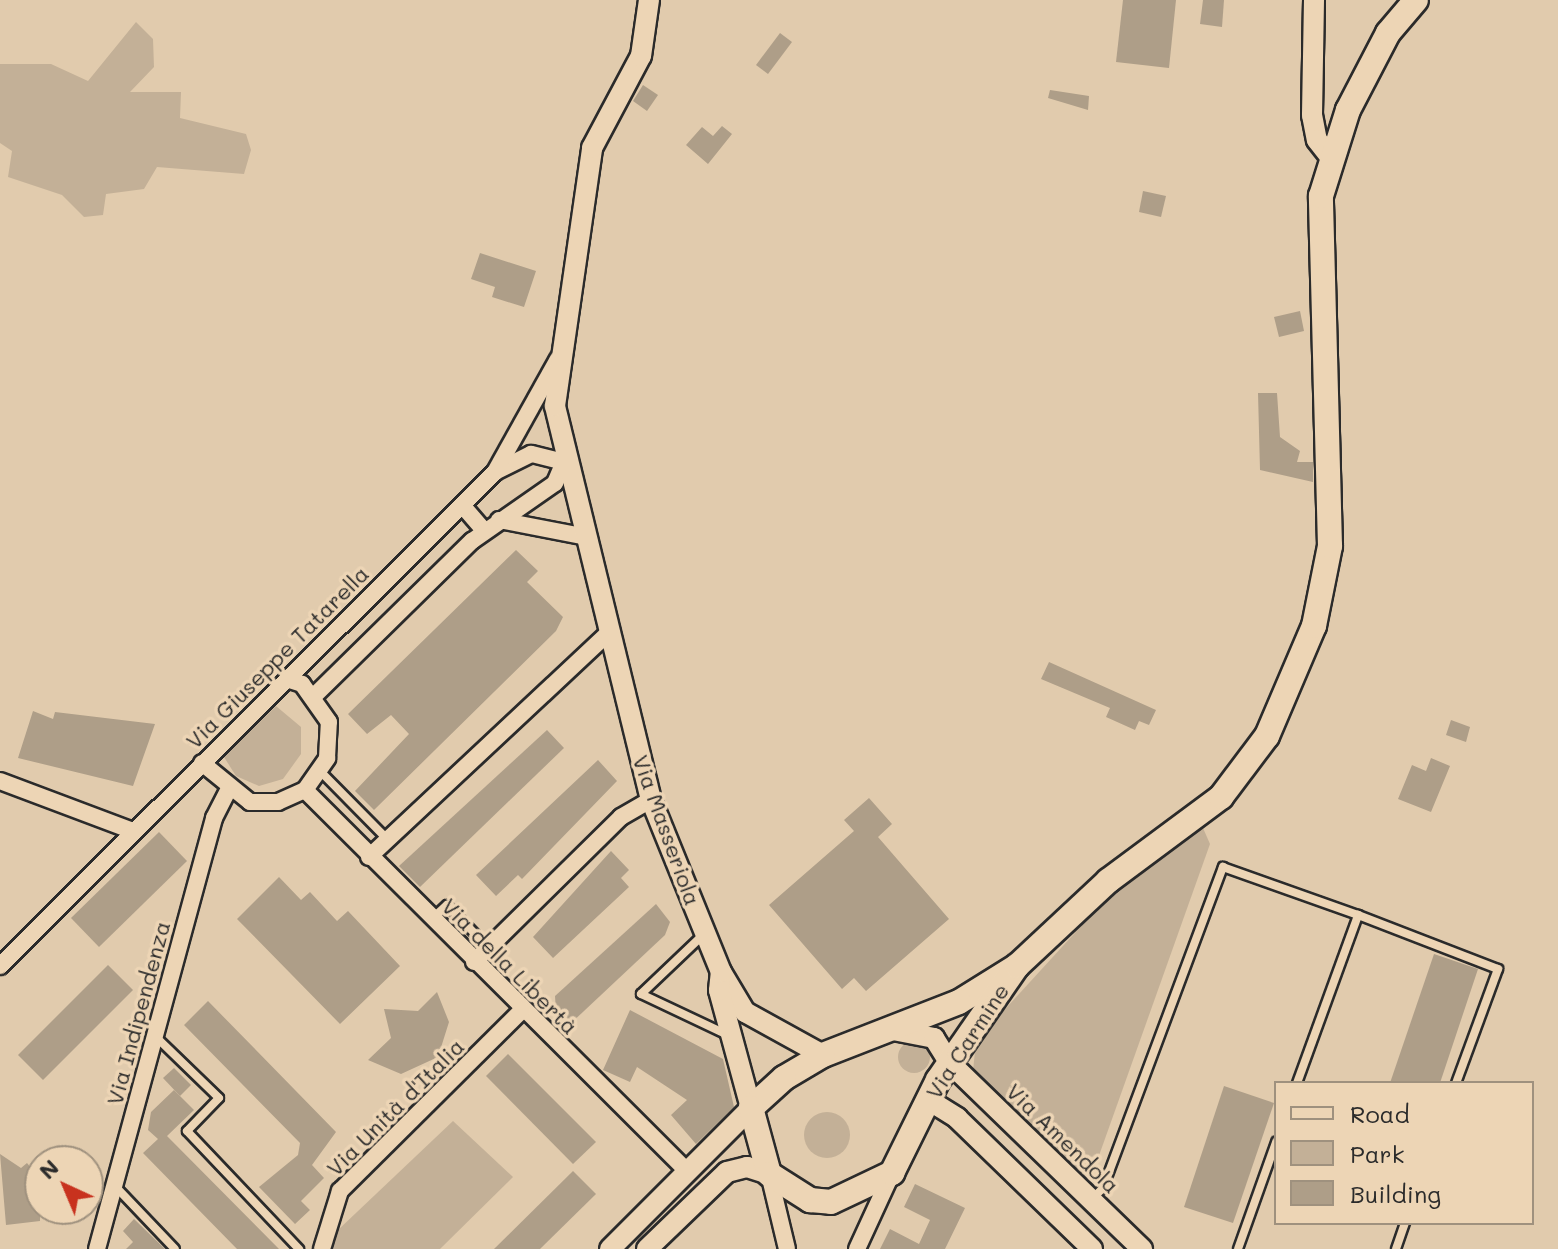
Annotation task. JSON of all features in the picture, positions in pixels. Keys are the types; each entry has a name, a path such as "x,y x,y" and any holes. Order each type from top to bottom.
{"main road":[{"path":"1017,966 1108,881 1232,786 1267,736 1314,626 1330,546 1333,478 1318,234 1331,158 1388,33 1416,0"},
{"name":"Via Carmine","path":"751,1108 823,1055 959,1002 1017,966"},
{"name":"Via Carmine","path":"892,1173 927,1099 949,1062 1017,966"},
{"name":"Via Masseriola","path":"751,1108 769,1174"},
{"path":"769,1174 810,1200 831,1202 892,1173"}],"street":[{"name":"Via Masseriola","path":"649,0 650,31 641,56 592,148 558,359 555,406 564,462 606,635 651,800 721,972 731,1037 751,1108"},
{"path":"1314,0 1312,115 1317,140 1331,158"},
{"name":"Via Giuseppe Tatarella","path":"0,966 495,472 558,359"},
{"path":"313,697 484,530 542,494 564,462 531,454 495,472"},
{"path":"462,505 484,530"},
{"path":"499,520 582,536"},
{"path":"369,857 606,635"},
{"path":"202,763 228,791 250,802 278,802 305,790 321,772 329,722 313,697 287,679"},
{"path":"0,781 133,831"},
{"name":"Via della Libertà","path":"305,790 522,1010 687,1171"},
{"name":"Via Indipendenza","path":"97,1249 214,818 228,791"},
{"path":"474,962 621,817 651,800"},
{"path":"721,972 745,1012 823,1055"},
{"name":"Via Unità d'Italia","path":"322,1249 340,1191 522,1010"},
{"name":"Via Amendola","path":"887,1030 934,1038 949,1062 1142,1249"},
{"path":"927,1099 957,1118 1092,1249"},
{"path":"610,1249 751,1108"},
{"path":"647,1249 727,1172 747,1167 769,1174"},
{"name":"Via Carmine","path":"857,1249 892,1173"},
{"name":"Via Masseriola","path":"769,1174 787,1249"}],"lane":[{"path":"321,772 387,839"},
{"path":"1091,1200 1103,1188 1223,867 1498,969 1457,1081"},
{"path":"432,919 447,905 488,948"},
{"path":"1298,1081 1358,915"},
{"path":"706,932 641,994 731,1037"},
{"path":"154,1035 219,1098 187,1131 299,1249"},
{"path":"1238,1249 1274,1148"},
{"path":"114,1184 175,1249"},
{"path":"1396,1249 1404,1225"}],"green space":[{"path":"136,22 153,39 154,67 130,92 181,92 180,118 246,134 251,150 244,174 157,167 144,189 106,194 103,215 84,217 62,195 8,177 12,151 0,143 0,64 51,64 88,81"},
{"path":"276,706 301,727 301,754 283,779 259,786 236,776 224,757"},
{"path":"1203,828 1210,844 1096,1164 1083,1176 973,1071 976,1041 1105,900"},
{"path":"914,1041 925,1046 930,1057 925,1068 914,1073 903,1068 898,1057 903,1046"},
{"path":"827,1112 844,1118 850,1135 844,1152 827,1158 810,1152 804,1135 810,1118"},
{"path":"453,1121 513,1177 440,1249 332,1249 338,1230"}],"building":[{"path":"1123,0 1176,0 1169,68 1116,62"},
{"path":"1203,0 1224,0 1222,27 1200,24"},
{"path":"780,33 792,42 768,74 756,65"},
{"path":"643,85 658,95 647,111 633,101"},
{"path":"1050,90 1089,96 1088,110 1048,98"},
{"path":"722,126 732,134 708,164 686,145 702,127 713,136"},
{"path":"1143,191 1166,196 1161,217 1139,212"},
{"path":"480,253 536,271 524,307 492,297 495,287 471,279"},
{"path":"1300,311 1304,331 1279,337 1274,317"},
{"path":"1258,393 1277,393 1280,437 1300,451 1297,462 1313,462 1313,482 1260,470"},
{"path":"516,550 538,571 527,582 563,617 556,631 374,810 355,791 409,734 391,715 367,734 348,714"},
{"path":"1049,662 1156,710 1149,725 1139,721 1135,730 1106,717 1110,708 1041,679"},
{"path":"33,711 53,719 55,712 155,724 133,786 18,758"},
{"path":"1451,720 1470,727 1466,742 1446,735"},
{"path":"547,730 564,748 420,887 399,866"},
{"path":"1431,758 1450,766 1431,812 1398,799 1412,765 1426,771"},
{"path":"598,760 617,781 522,879 518,875 496,896 476,875"},
{"path":"869,798 892,824 878,837 949,919 866,991 854,978 842,989 769,905 854,831 844,820"},
{"path":"159,832 187,861 99,947 71,918"},
{"path":"611,851 629,870 621,878 629,887 553,958 533,937"},
{"path":"279,877 301,900 310,892 337,921 348,911 400,966 340,1024 237,919"},
{"path":"656,904 670,922 665,935 568,1026 556,1013 555,996"},
{"path":"1434,954 1478,969 1441,1081 1391,1081"},
{"path":"108,965 133,990 43,1080 18,1055"},
{"path":"437,992 449,1022 438,1057 401,1074 368,1060 391,1038 384,1009 418,1011"},
{"path":"208,1001 336,1132 312,1165 324,1178 301,1201 310,1210 295,1224 259,1187 298,1155 300,1143 184,1025"},
{"path":"630,1010 723,1059 734,1107 696,1144 671,1115 687,1100 637,1067 630,1082 603,1070"},
{"path":"508,1054 596,1142 573,1164 486,1076"},
{"path":"174,1068 191,1085 180,1096 163,1078"},
{"path":"1224,1086 1274,1103 1233,1223 1184,1207"},
{"path":"174,1090 194,1110 167,1136 279,1249 237,1249 143,1153 158,1139 148,1130 151,1112"},
{"path":"0,1154 21,1168 24,1166 24,1223 6,1225"},
{"path":"573,1171 596,1194 540,1249 494,1249"},
{"path":"915,1184 965,1208 945,1249 880,1249 890,1229 919,1244 930,1220 904,1207"},
{"path":"134,1219 165,1249 126,1249 133,1242 123,1231"}]}
